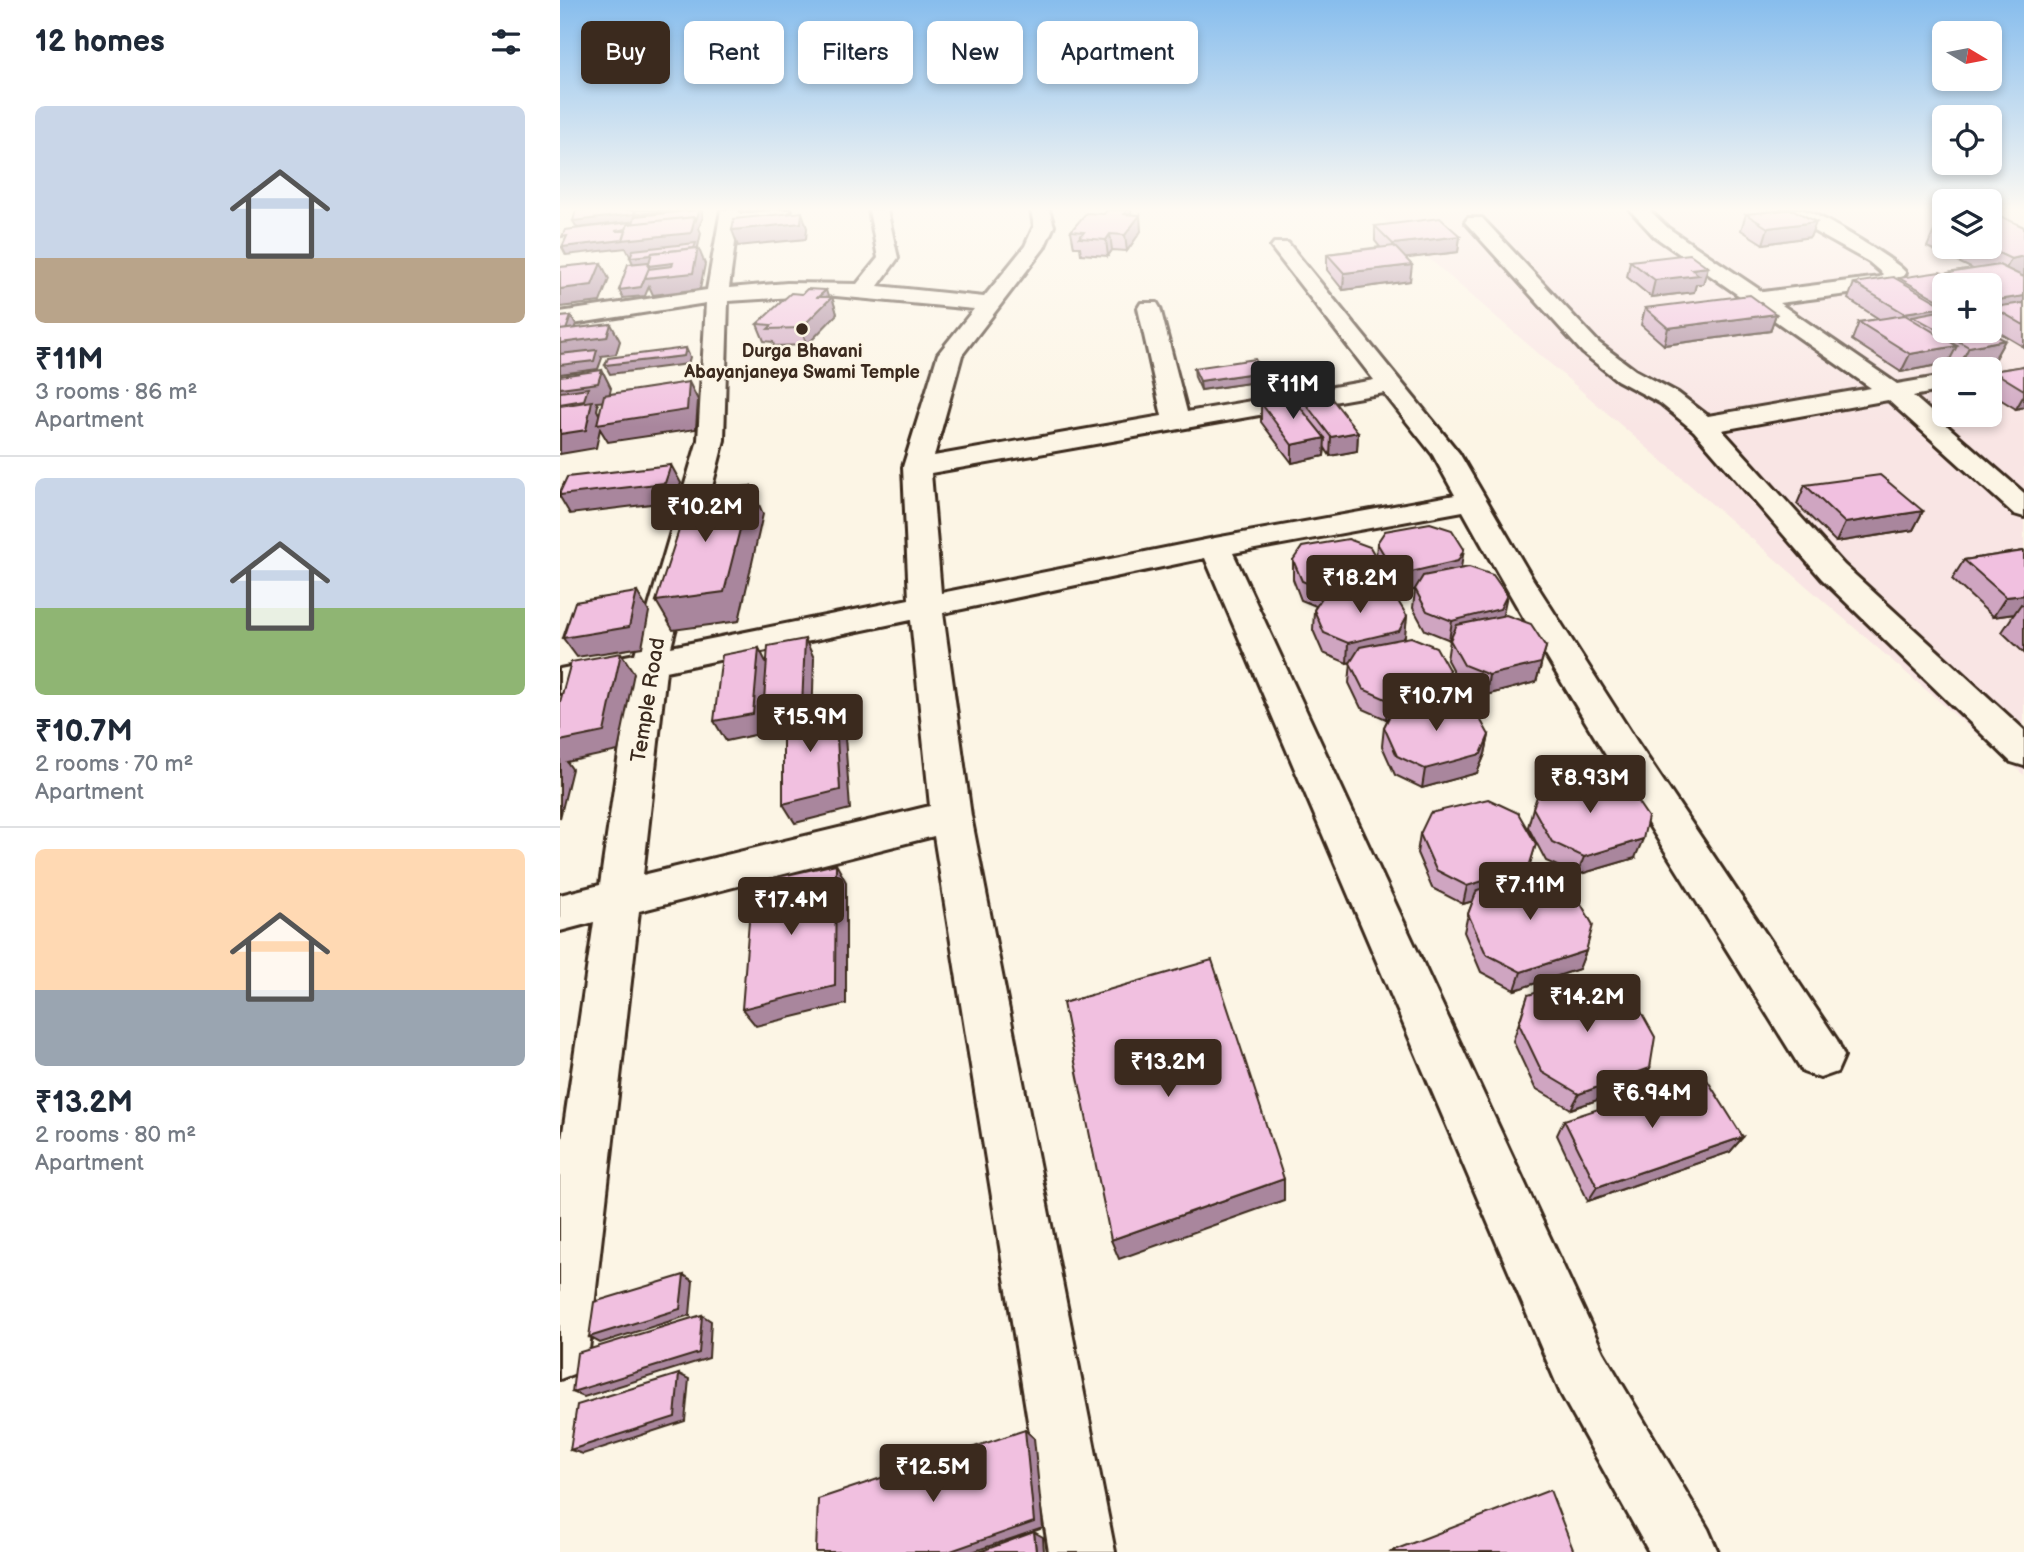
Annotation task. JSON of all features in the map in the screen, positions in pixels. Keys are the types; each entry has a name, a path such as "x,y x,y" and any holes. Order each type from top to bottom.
{"street":[{"name":"Temple Road","path":"560,1350 650,662 711,440 719,282"},
{"path":"863,291 869,282"},
{"path":"1005,282 950,354 917,467 926,605 951,817 1082,1552"},
{"path":"1309,282 1445,453 1516,578 1624,752 1820,1056"},
{"path":"1531,282 1591,348 1626,375 1669,398 1703,425 1833,572 2024,752"},
{"path":"1737,282 1893,392 2024,508"},
{"path":"1762,299 1887,282"},
{"path":"560,319 717,296 820,287 987,304"},
{"path":"1149,308 1176,422"},
{"path":"917,467 1391,384"},
{"path":"1703,425 1932,385"},
{"path":"560,681 1214,547 1472,501"},
{"path":"1214,547 1582,1373 1685,1552"},
{"path":"560,913 951,817"}],"shaded area":[{"path":"1456,282 1932,282 1932,343 2002,343 2002,282 2024,282 2024,775"}],"building":[{"path":"560,282 593,282 592,285 560,289"},
{"path":"622,282 643,282 641,287 619,290"},
{"path":"1903,282 1932,299 1932,309 1904,313 1854,283"},
{"path":"1907,282 1932,282 1932,296"},
{"path":"2002,282 2024,282 2024,296 2002,299"},
{"path":"807,289 826,290 818,297 832,297 801,328 768,329 772,325 757,324 791,293 802,294"},
{"path":"1750,295 1776,314 1668,328 1645,308"},
{"path":"2024,303 2024,325 2002,312 2002,306"},
{"path":"1932,312 1932,327 1913,316"},
{"path":"1905,315 1932,331 1932,343 1952,343 1957,346 1910,354 1859,322"},
{"path":"571,316 566,330 560,330 560,317"},
{"path":"611,324 607,337 560,343 560,330"},
{"path":"1962,343 1990,343 1969,347"},
{"path":"686,348 684,356 605,365 608,358"},
{"path":"597,350 594,361 560,365 560,354"},
{"path":"1255,359 1262,372 1200,381 1194,368"},
{"path":"2024,366 2024,390 2002,377 2002,370"},
{"path":"602,370 598,383 560,388 560,376"},
{"path":"689,382 687,410 597,424 604,395"},
{"path":"588,388 584,400 560,404 560,392"},
{"path":"1325,390 1358,432 1331,437 1299,395"},
{"path":"1292,397 1325,438 1292,445 1261,403"},
{"path":"592,401 586,430 560,434 560,406"},
{"path":"671,465 665,483 560,495 567,477"},
{"path":"1880,475 1923,511 1845,523 1805,485"},
{"path":"751,486 724,592 656,601 691,493"},
{"path":"1430,523 1452,530 1464,549 1458,561 1411,572 1389,563 1377,543 1385,531"},
{"path":"1348,539 1370,547 1381,566 1373,579 1324,590 1302,581 1293,560 1302,547"},
{"path":"2024,551 2024,595 2006,597 1964,560"},
{"path":"1469,567 1493,575 1507,595 1500,609 1452,621 1427,611 1415,589 1423,576"},
{"path":"1371,587 1395,596 1407,616 1399,631 1348,643 1324,633 1314,610 1323,596"},
{"path":"637,592 629,627 563,638 575,602"},
{"path":"1506,615 1531,624 1546,647 1541,663 1489,675 1464,665 1450,640 1457,625"},
{"path":"1411,637 1436,647 1449,670 1442,687 1388,700 1363,689 1350,663 1360,647"},
{"path":"805,639 802,706 763,713 768,646"},
{"path":"759,648 753,714 714,721 722,655"},
{"path":"621,653 604,732 560,741 560,702 571,662"},
{"path":"1447,697 1474,708 1489,735 1481,754 1425,769 1397,756 1384,727 1393,709"},
{"path":"835,703 840,790 783,804 783,715"},
{"path":"1596,774 1627,786 1648,817 1643,839 1584,857 1552,842 1533,808 1540,788"},
{"path":"1488,799 1518,813 1536,844 1529,867 1467,886 1436,870 1420,834 1430,813"},
{"path":"836,864 835,986 742,1009 752,883"},
{"path":"1539,873 1572,888 1593,925 1586,951 1521,972 1486,954 1468,914 1477,890"},
{"path":"1212,960 1284,1179 1111,1240 1063,1003"},
{"path":"1594,976 1631,994 1655,1037 1650,1068 1579,1094 1542,1072 1519,1024 1528,995"},
{"path":"1704,1075 1743,1137 1597,1187 1564,1120"},
{"path":"684,1275 680,1309 589,1337 594,1302"},
{"path":"702,1315 699,1353 572,1392 577,1353"},
{"path":"679,1374 675,1417 570,1450 577,1405"},
{"path":"1025,1430 1034,1522 948,1552 816,1552 818,1499"},
{"path":"1550,1490 1574,1552 1389,1552"},
{"path":"1034,1532 1036,1552 979,1552"}],"place":[{"name":"Durga Bhavani Abayanjaneya Swami Temple","path":"802,329"}]}
